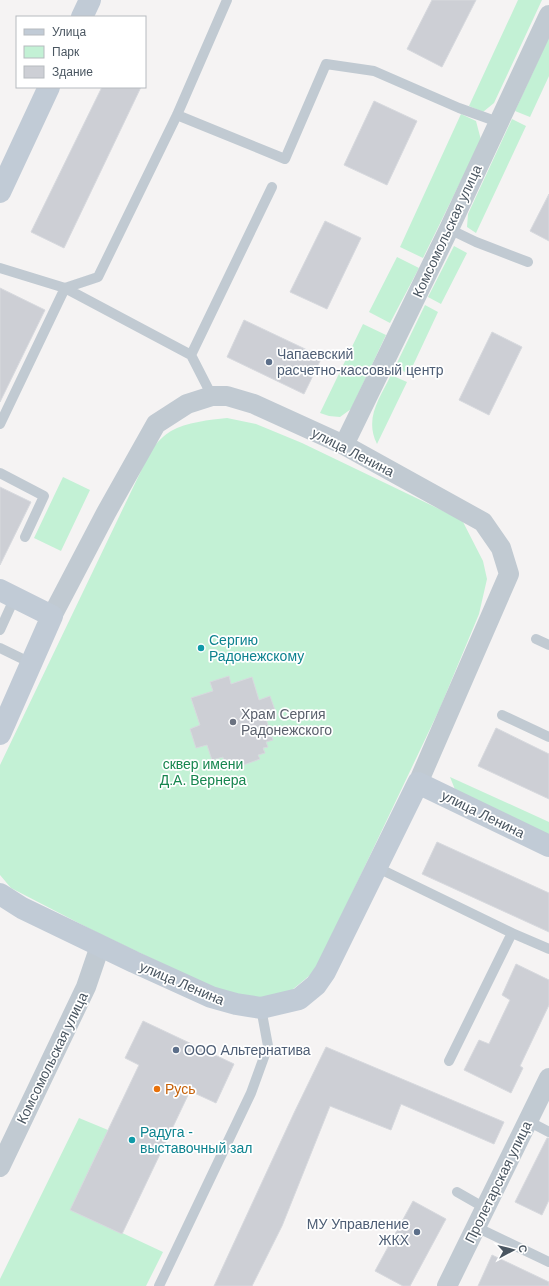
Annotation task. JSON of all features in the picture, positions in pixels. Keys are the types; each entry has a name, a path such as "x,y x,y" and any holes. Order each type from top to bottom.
{"street":[{"path":"82,16 90,0"},
{"name":"Комсомольская улица","path":"344,445 449,229 549,16"},
{"path":"0,192 49,88"},
{"name":"улица Ленина","path":"0,734 52,616 106,513 156,424 187,404 212,396 227,396 254,404 344,445 483,522 501,548 509,574 418,783 325,972 316,985 299,999 261,1008 236,1004 211,997 22,908 0,894"},
{"path":"8,594 52,616"},
{"name":"улица Ленина","path":"418,783 549,846"},
{"name":"Комсомольская улица","path":"0,1167 86,987 100,946"},
{"name":"Пролетарская улица","path":"447,1286 549,1078"}],"lane":[{"path":"0,424 66,288 98,277 176,115 227,0"},
{"path":"176,115 285,159 326,64 374,71 459,108 498,122"},
{"path":"191,355 272,188"},
{"path":"449,229 476,242 528,262"},
{"path":"0,268 66,288 191,355 212,396"},
{"path":"0,473 44,496 25,537"},
{"path":"0,630 8,594"},
{"path":"536,639 549,645"},
{"path":"0,648 31,663"},
{"path":"502,715 549,737"},
{"path":"376,867 512,933 549,949"},
{"path":"449,1061 512,933"},
{"path":"159,1286 251,1093 268,1046 261,1008"},
{"path":"528,1121 549,1132"},
{"path":"457,1192 485,1208"},
{"path":"476,1228 549,1262"}],"green space":[{"path":"518,0 542,0 494,103 483,112 469,106"},
{"path":"549,37 549,76 530,117 515,111"},
{"path":"461,114 476,121 481,140 423,258 400,247"},
{"path":"512,119 526,126 476,233 467,227 468,214"},
{"path":"454,246 467,253 441,304 428,297"},
{"path":"397,257 419,268 390,323 369,312"},
{"path":"425,305 438,312 409,374 395,367"},
{"path":"363,324 386,335 351,409 340,417 320,413"},
{"path":"391,375 407,382 377,444 373,435 373,417 378,400"},
{"name":"сквер имени Д.А. Вернера","path":"227,418 256,424 302,443 462,520 483,561 487,579 479,614 440,708 318,965 309,976 292,990 263,999 237,997 207,985 94,931 11,888 0,875 0,765 152,448 166,434 184,425"},
{"path":"63,477 90,490 61,551 34,538"},
{"path":"450,777 549,822 549,835 456,792"},
{"path":"79,1118 108,1130 71,1209 163,1252 146,1286 0,1286 0,1279"}],"building":[{"path":"432,0 476,0 442,67 407,49"},
{"path":"102,88 141,88 64,248 31,232"},
{"path":"374,101 417,121 387,185 344,165"},
{"path":"549,194 549,241 530,231"},
{"path":"325,221 361,238 327,309 290,292"},
{"path":"0,288 45,310 0,402"},
{"path":"244,320 322,357 304,394 227,357"},
{"path":"492,332 522,347 489,415 459,400"},
{"path":"0,487 31,502 0,565"},
{"name":"Храм Сергия Радонежского","path":"229,676 231,684 252,677 259,700 270,696 277,716 266,719 273,740 266,742 268,747 263,748 265,753 258,755 260,759 238,767 237,762 231,764 229,760 224,761 223,757 212,760 207,745 196,748 190,729 200,725 191,698 213,691 210,682"},
{"path":"496,728 549,754 549,799 478,766"},
{"path":"437,842 549,893 549,932 422,874"},
{"path":"516,964 549,980 549,1005 520,1066 523,1068 511,1093 464,1070 479,1040 489,1044 510,1000 502,995"},
{"path":"143,1021 234,1064 216,1103 190,1091 122,1234 70,1210 139,1065 125,1058"},
{"path":"326,1047 504,1122 494,1144 401,1104 391,1130 330,1106 282,1226 252,1286 214,1286 294,1113"},
{"path":"547,1138 549,1138 549,1200 542,1215 515,1202"},
{"path":"413,1201 446,1219 410,1286 403,1286 375,1271"},
{"path":"492,1255 549,1282 549,1286 478,1286"}],"place":[{"name":"Чапаевский расчетно-кассовый центр","path":"269,362"},
{"name":"Сергию Радонежскому","path":"201,648"},
{"name":"Храм Сергия Радонежского","path":"233,722"},
{"name":"ООО Альтернатива","path":"176,1050"},
{"name":"Русь","path":"157,1089"},
{"name":"Радуга - выставочный зал","path":"132,1140"},
{"name":"МУ Управление ЖКХ","path":"417,1232"}]}
